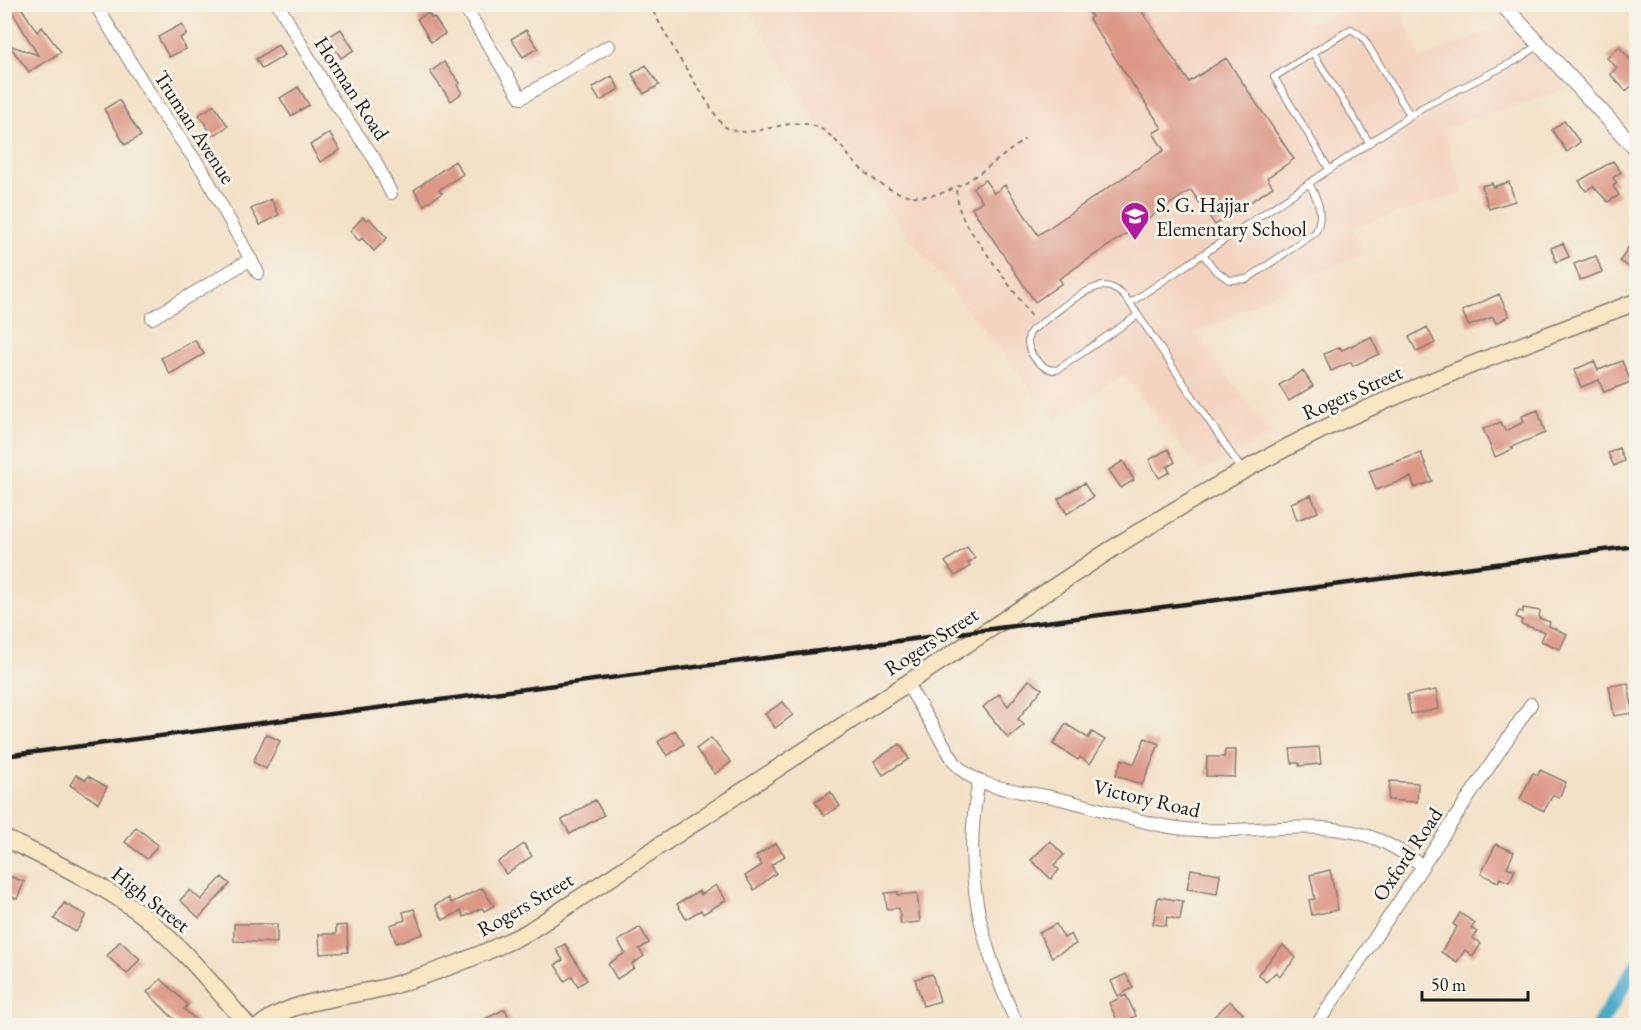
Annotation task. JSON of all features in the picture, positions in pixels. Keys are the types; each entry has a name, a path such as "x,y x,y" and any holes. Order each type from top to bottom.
{"main road":[{"name":"Rogers Street","path":"260,1026 269,1017 321,1000 367,992 464,963 528,932 1121,543 1242,471 1390,398 1636,302"},
{"name":"High Street","path":"4,838 90,880 144,917 191,960 248,1026"}],"street":[{"name":"Truman Avenue","path":"95,4 160,112 203,171 258,273"},
{"name":"Horman Road","path":"278,4 329,92 374,158 391,194"},
{"path":"463,4 521,98 609,46"},
{"path":"1502,4 1636,149"},
{"path":"152,318 251,258"},
{"name":"Victory Road","path":"907,684 955,763 962,771 979,781 1087,804 1180,829 1227,832 1336,829 1378,840 1422,865"},
{"name":"Oxford Road","path":"1316,1026 1531,704"},
{"path":"979,781 970,846 974,892 993,967 1018,1026"}],"lane":[{"path":"1329,170 1274,77 1351,29 1363,37 1410,115"},
{"path":"1130,303 1410,115 1539,45"},
{"path":"1313,53 1370,142"},
{"path":"1203,254 1214,269 1229,280 1247,279 1315,233 1320,224 1320,204 1309,183"},
{"path":"1138,315 1058,370 1046,370 1028,345 1029,333 1038,326 1095,288 1111,288 1130,303 1138,315 1242,471"}],"path":[{"path":"649,4 714,117 729,130 751,132 793,123 814,126 833,137 859,166 889,188 903,193 930,196 956,190 1025,139"},
{"path":"956,190 959,208 965,223 1038,326"}],"shaded area":[{"name":"S. G. Hajjar Elementary School","path":"1284,4 1306,25 1363,5 1400,5 1419,59 1508,24 1569,89 1443,129 1464,193 1352,228 1363,254 1319,272 1195,334 1272,434 1201,472 1124,374 1055,419 823,130 745,5"}],"building":[{"path":"19,4 37,32 42,27 61,52 29,72 9,45 38,55 8,5"},
{"path":"1083,4 1137,4 1189,82 1226,58 1294,159 1267,178 1273,187 1215,225 1191,190 1059,279 1062,283 1035,302 972,208 982,201 973,188 985,180 994,193 1005,185 1038,235 1164,150 1153,133 1162,128 1089,19 1092,17"},
{"path":"428,13 432,18 434,17 445,34 431,42 417,19"},
{"path":"182,24 187,34 180,38 186,49 169,57 158,37"},
{"path":"341,29 354,50 341,58 328,37"},
{"path":"526,30 538,48 523,57 511,39"},
{"path":"278,45 285,55 262,69 256,59"},
{"path":"1619,47 1636,66 1636,82 1626,91 1610,74 1617,68 1607,58"},
{"path":"444,62 460,83 457,85 462,93 451,101 430,72"},
{"path":"646,65 659,85 644,94 632,74"},
{"path":"612,76 619,89 600,101 592,88"},
{"path":"298,87 309,105 291,116 280,98"},
{"path":"119,100 141,136 125,145 104,109"},
{"path":"214,105 228,126 213,136 199,115"},
{"path":"1564,121 1580,142 1567,152 1552,130"},
{"path":"329,133 340,150 320,162 310,145"},
{"path":"455,161 463,174 439,190 442,193 424,205 414,190"},
{"path":"1613,161 1621,172 1613,178 1617,183 1613,186 1619,195 1608,202 1593,186 1586,191 1579,181"},
{"path":"1509,182 1515,201 1489,209 1482,186 1492,183 1493,187"},
{"path":"271,199 279,215 260,225 251,209"},
{"path":"363,217 366,220 369,218 387,238 374,251 362,238 359,241 350,231"},
{"path":"1636,235 1636,262 1632,269 1620,261"},
{"path":"1563,243 1569,257 1556,262 1551,248"},
{"path":"1596,256 1602,272 1580,280 1574,264"},
{"path":"1499,294 1509,316 1496,323 1493,317 1469,326 1462,311"},
{"path":"1427,327 1435,343 1417,352 1409,337"},
{"path":"1371,337 1379,354 1353,366 1351,362 1331,371 1324,354 1340,347 1342,350"},
{"path":"195,340 204,354 170,374 161,358"},
{"path":"1594,361 1598,370 1622,361 1631,382 1604,392 1599,380 1581,387 1574,370"},
{"path":"1303,371 1313,386 1289,401 1279,385"},
{"path":"1538,410 1545,433 1511,447 1513,449 1495,457 1483,429 1501,422 1505,431 1524,422 1522,416"},
{"path":"1619,448 1624,461 1614,466 1608,453"},
{"path":"1168,449 1175,462 1167,467 1170,472 1159,478 1149,460"},
{"path":"1421,453 1432,481 1415,488 1411,477 1376,490 1369,471"},
{"path":"1123,461 1134,480 1121,488 1109,470"},
{"path":"1084,483 1093,497 1067,514 1058,499"},
{"path":"1311,495 1318,512 1297,520 1291,503"},
{"path":"967,547 975,558 968,563 970,566 955,576 945,562"},
{"path":"1523,608 1540,611 1539,618 1550,622 1549,626 1567,634 1560,649 1541,641 1545,632 1521,624 1522,620 1516,617 1519,611 1523,612"},
{"path":"1029,680 1042,689 1018,719 1024,725 1008,738 983,707 999,694 1008,706"},
{"path":"1628,683 1633,713 1614,716 1609,686"},
{"path":"1436,690 1439,709 1411,714 1407,695"},
{"path":"783,702 793,715 775,728 765,714"},
{"path":"1066,724 1088,738 1092,732 1105,740 1090,764 1080,757 1078,760 1053,744"},
{"path":"675,730 684,744 667,756 658,742"},
{"path":"266,734 280,741 266,769 253,762"},
{"path":"711,738 731,762 715,774 696,749"},
{"path":"1145,738 1159,744 1142,785 1116,775 1122,759 1134,764"},
{"path":"900,744 909,759 883,775 874,761"},
{"path":"1319,747 1321,764 1299,766 1299,763 1292,763 1290,749"},
{"path":"1225,750 1236,750 1235,777 1206,776 1207,757 1224,757"},
{"path":"1540,770 1566,782 1559,798 1553,795 1544,811 1520,799 1533,773 1538,775"},
{"path":"76,775 86,780 88,776 107,787 98,803 70,785"},
{"path":"1390,781 1418,783 1417,802 1388,800"},
{"path":"831,792 840,806 824,816 815,802"},
{"path":"595,800 604,815 570,834 562,820"},
{"path":"136,827 158,845 147,859 125,842"},
{"path":"1050,841 1064,855 1054,865 1059,870 1051,879 1031,860"},
{"path":"776,843 785,856 771,865 776,873 754,890 745,876 762,865 756,856"},
{"path":"524,844 532,856 506,874 498,862"},
{"path":"1496,844 1514,852 1507,867 1515,870 1509,882 1500,878 1498,882 1481,874"},
{"path":"1191,869 1220,874 1217,894 1187,889"},
{"path":"1330,870 1338,910 1312,915 1309,900 1315,899 1310,875"},
{"path":"4,874 24,882 17,899 4,894"},
{"path":"222,877 230,884 199,918 180,900 190,890 201,900"},
{"path":"716,885 726,900 703,914 701,910 686,919 677,904 699,891 701,895"},
{"path":"482,888 494,906 484,911 482,908 464,917 461,911 443,920 435,905 449,898 451,903"},
{"path":"898,892 898,895 917,893 920,922 901,924 899,908 887,909 885,893"},
{"path":"1158,897 1183,901 1180,920 1167,917 1166,926 1153,924"},
{"path":"64,903 86,915 76,932 54,919"},
{"path":"414,909 423,934 396,943 390,925 405,920 403,912"},
{"path":"1460,913 1475,923 1471,928 1477,932 1473,938 1481,944 1473,956 1465,950 1457,962 1441,952 1457,927 1453,924"},
{"path":"234,924 277,924 277,943 234,941"},
{"path":"1056,924 1064,938 1071,934 1076,944 1052,957 1039,933"},
{"path":"347,925 348,952 320,954 319,934 336,934 336,926"},
{"path":"640,927 649,943 639,949 644,956 632,964 634,968 617,979 608,964 625,953 618,941"},
{"path":"120,941 140,959 127,974 107,956"},
{"path":"565,944 587,980 578,986 572,976 565,981 555,965 563,960 556,949"},
{"path":"1283,945 1296,958 1280,976 1276,972 1266,982 1258,974"},
{"path":"932,974 940,1001 923,1006 915,979"},
{"path":"1126,974 1133,988 1118,996 1111,981"},
{"path":"161,979 188,1005 184,1009 202,1026 181,1026 147,992"},
{"path":"1126,995 1136,1016 1119,1024 1109,1003"},
{"path":"1230,1001 1243,1014 1232,1026 1205,1026"},
{"path":"505,1009 511,1022 503,1026 471,1026"}],"waterway":[{"path":"1598,1026 1636,966"}],"railway":[{"path":"4,756 1636,546"}],"place":[{"name":"S. G. Hajjar Elementary School","path":"1135,242"}]}
